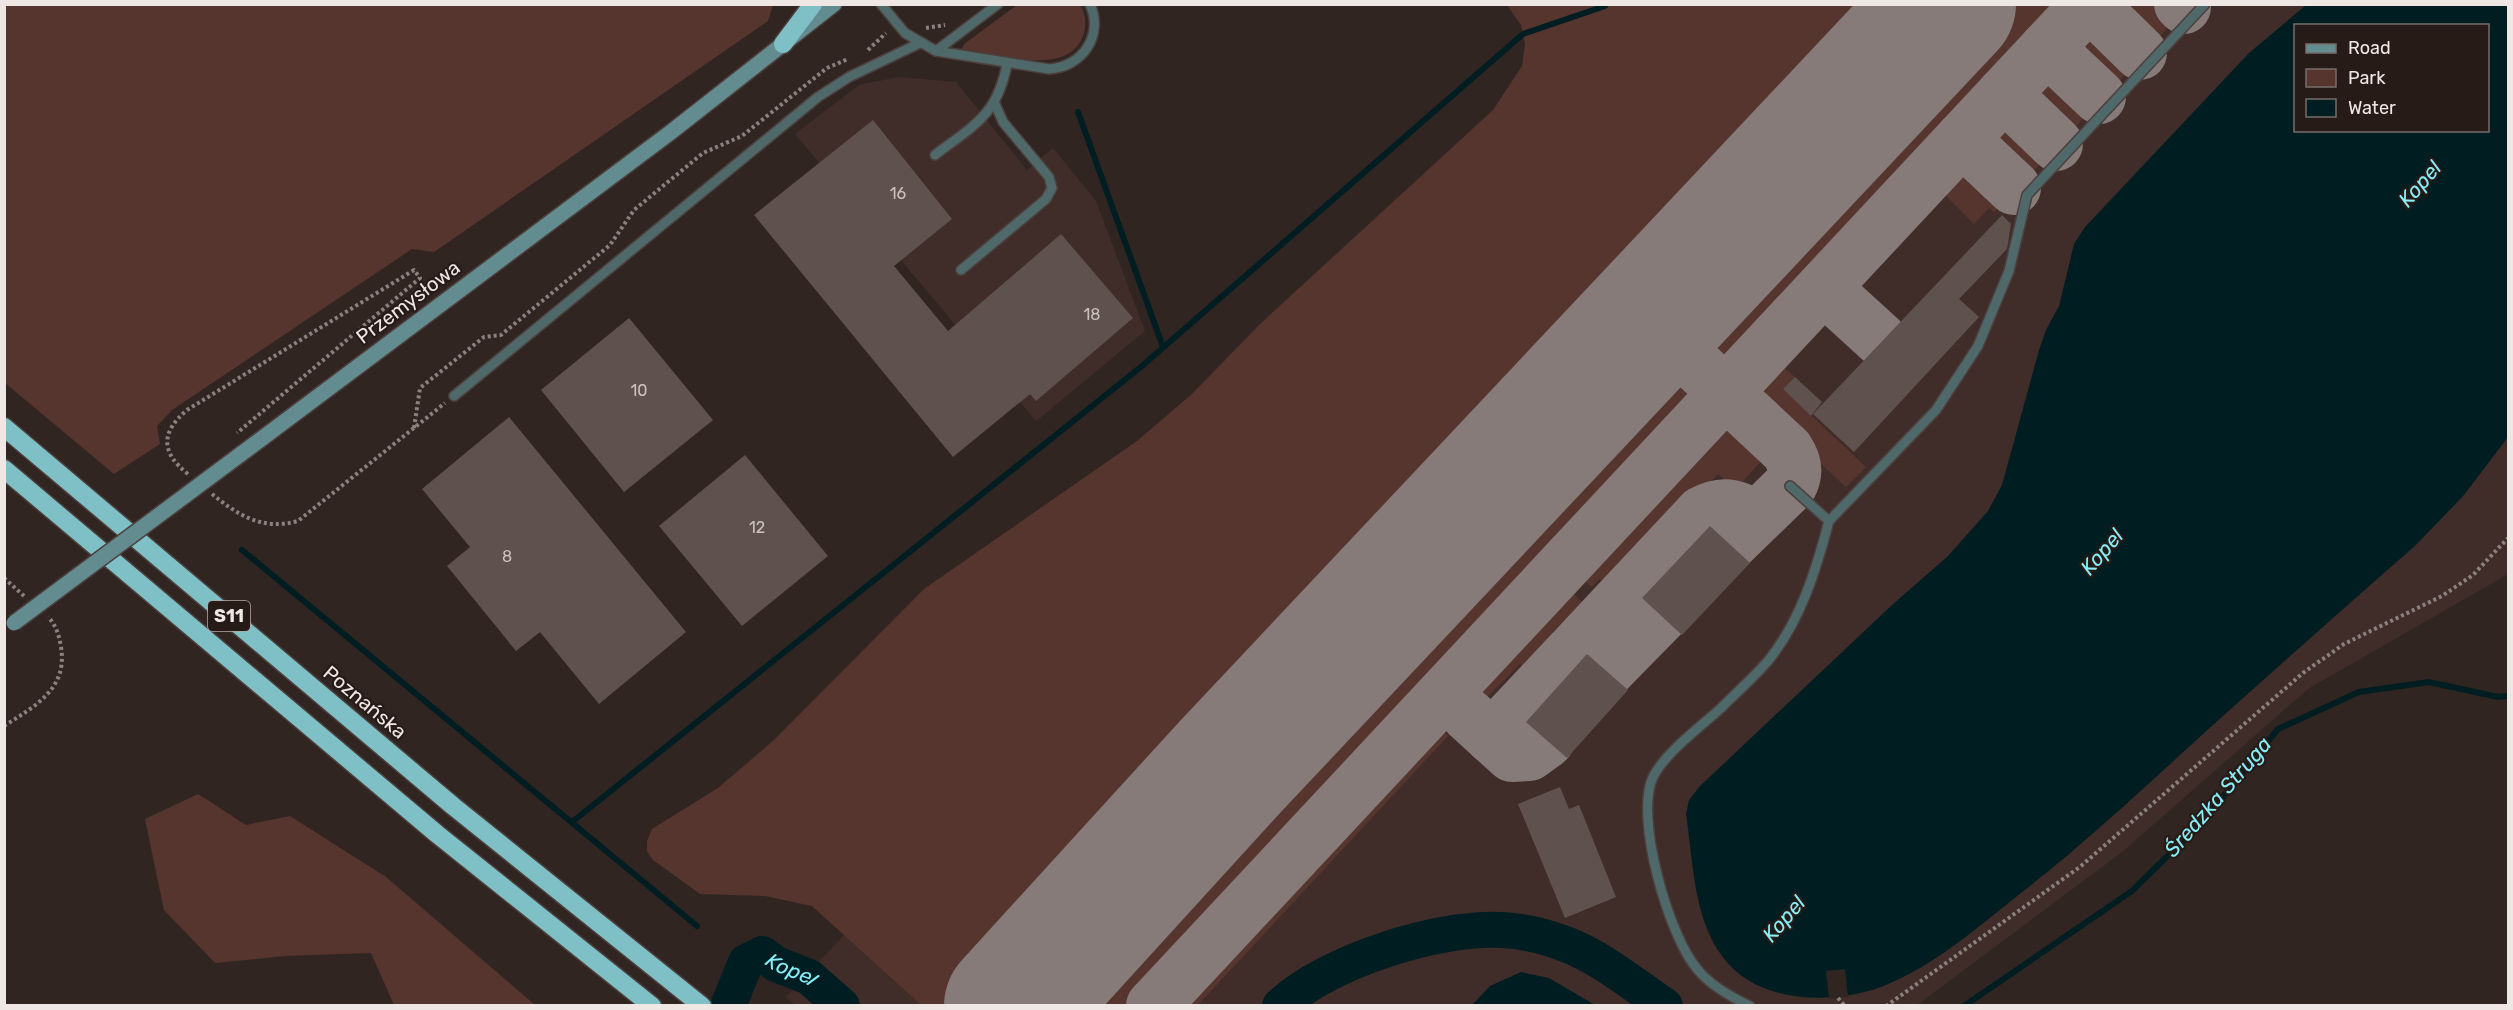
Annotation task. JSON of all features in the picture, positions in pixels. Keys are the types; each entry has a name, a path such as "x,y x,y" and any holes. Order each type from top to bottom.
{"highway":[{"path":"783,44 813,4"},
{"name":"Poznańska","path":"4,427 453,806 696,1001"},
{"name":"S11","path":"4,469 437,834 652,1005"}],"street":[{"name":"Przemysłowa","path":"9,627 671,132 834,4"}],"lane":[{"path":"881,4 897,25 920,43 936,51 1049,69 1072,64 1085,52 1093,35 1095,17 1090,4"},
{"path":"936,51 998,4"},
{"path":"1750,1005 1709,981 1698,970 1679,941 1660,883 1649,826 1648,792 1660,766 1752,678 1782,642 1806,597 1829,521 1936,410 1978,346 2009,271 2027,195 2205,4"},
{"path":"454,396 818,97 849,77 920,43"},
{"path":"935,155 984,117 995,104 1007,64"},
{"path":"961,270 1046,199 1052,188 1048,177 1003,122 995,104"},
{"path":"1790,486 1829,521"}],"path":[{"path":"922,27 937,27 951,23"},
{"path":"864,53 887,33"},
{"path":"414,428 420,388 483,337 501,335 610,245 634,210 703,153 742,136 827,68 855,57"},
{"path":"1886,1005 2081,866 2303,673 2344,644 2449,591 2473,575 2508,538"},
{"path":"4,578 27,599"},
{"path":"4,726 49,695 58,680 62,668 61,646 54,624 43,612"},
{"path":"1838,998 1845,1005"}],"shaded area":[{"path":"1715,5 2508,5 2508,574 2308,689 2122,852 1917,1005 796,1006 786,997"},
{"path":"898,77 956,82 1027,170 1053,148 1096,201 1145,331 1036,421 795,134 859,85"}],"green space":[{"path":"4,5 773,5 768,21 434,252 412,249 172,410 157,426 160,444 114,474 5,383"},
{"path":"1017,5 1080,5 1085,20 1083,36 1075,49 1047,60 1011,58 962,49 964,44"},
{"path":"1507,5 1906,5 966,1005 921,1005 812,906 765,896 700,894 653,860 647,851 647,841 652,829 718,788 774,740 924,589 1137,441 1193,393 1260,324 1493,110 1522,66 1525,44 1521,25"},
{"path":"1983,5 2072,5 1732,368 1718,368 1688,340 1686,322"},
{"path":"2108,5 2167,5 2179,16 2150,47"},
{"path":"2086,23 2096,23 2137,62 2108,93 2067,53 2066,45"},
{"path":"2052,68 2094,107 2066,137 2024,99 2024,91 2044,69"},
{"path":"2011,113 2051,152 2023,183 1982,144 1981,136 2002,114"},
{"path":"1960,159 1969,159 2009,197 1994,212 1989,208 1974,224 1936,186"},
{"path":"1652,359 1671,359 1702,387 1702,399 1135,1005 1047,1005"},
{"path":"1781,365 1795,377 1783,389 1866,467 1846,487 1762,410 1767,404 1762,403 1759,406 1750,398 1750,385 1768,366"},
{"path":"1720,416 1732,416 1765,445 1764,458 1736,489 1718,474 1632,568 1621,560 1602,581 1599,579 1592,587 1582,579 1581,566"},
{"path":"1558,589 1570,590 1582,602 1552,632 1562,642 1497,710 1492,703 1525,668 1520,664 1487,697 1474,677"},
{"path":"1429,725 1449,735 1198,1005 1167,1005"},
{"path":"198,794 246,825 290,816 386,877 535,1005 394,1005 371,953 286,956 215,963 164,910 145,819"}],"water":[{"path":"2306,5 2508,5 2508,437 2464,495 2415,546 2094,832 2046,873 1937,957 1900,979 1861,993 1818,998 1774,992 1754,984 1737,972 1722,956 1705,924 1693,869 1686,814 1689,800 1700,786 1892,605 1948,556 1988,511 2002,485 2039,350 2046,330 2059,306 2074,244 2085,227 2249,53"},
{"path":"1521,972 1549,978 1595,1005 1472,1005 1490,986"}],"pier":[{"path":"1845,969 1848,997 1829,999 1826,971"}],"building":[{"path":"873,120 952,219 894,266 948,331 1061,234 1133,318 1036,401 1030,394 953,457 754,215"},
{"path":"2002,215 2011,224 2007,249 1959,299 1979,317 1854,452 1813,414"},
{"path":"629,318 713,420 624,492 541,390"},
{"path":"1795,377 1822,402 1811,416 1783,389"},
{"path":"509,417 686,632 599,704 540,632 516,651 447,566 470,547 422,489"},
{"path":"745,455 828,556 742,626 659,526"},
{"path":"1710,526 1750,563 1682,635 1642,598"},
{"path":"1587,654 1628,690 1567,758 1526,722"},
{"path":"1560,787 1569,809 1579,805 1616,897 1565,918 1518,804"}],"waterway":[{"path":"572,822 1142,366 1523,34 1605,6"},
{"path":"1078,112 1163,347"},
{"path":"242,550 697,926"},
{"name":"Średzka Struga","path":"1964,1006 2132,891 2205,819 2278,729 2359,692 2429,682 2498,697 2508,696"},
{"name":"Kopel","path":"1280,1006 1300,990 1325,975 1354,962 1416,941 1476,930 1518,932 1560,942 1606,965 1665,1006"},
{"name":"Kopel","path":"728,1006 746,962 762,954 776,964 809,977 842,1006"}],"taxiway":[{"path":"1153,1006 2088,4"},
{"path":"2090,4 2140,53"},
{"path":"2181,4 2184,7"},
{"path":"2047,48 2099,97"},
{"path":"2004,94 2056,144"},
{"path":"1962,139 2014,188"},
{"path":"1824,288 1881,340"},
{"path":"1650,322 1787,450 1792,459 1794,472 1790,486 1730,544"},
{"path":"1492,737 1702,513 1723,506 1736,508 1755,519"},
{"path":"1607,671 1661,616"},
{"path":"1468,715 1512,755 1529,754 1547,741"},
{"path":"1014,1006 1020,997"}],"runway":[{"path":"1012,1006 1230,767 1948,4"}]}
